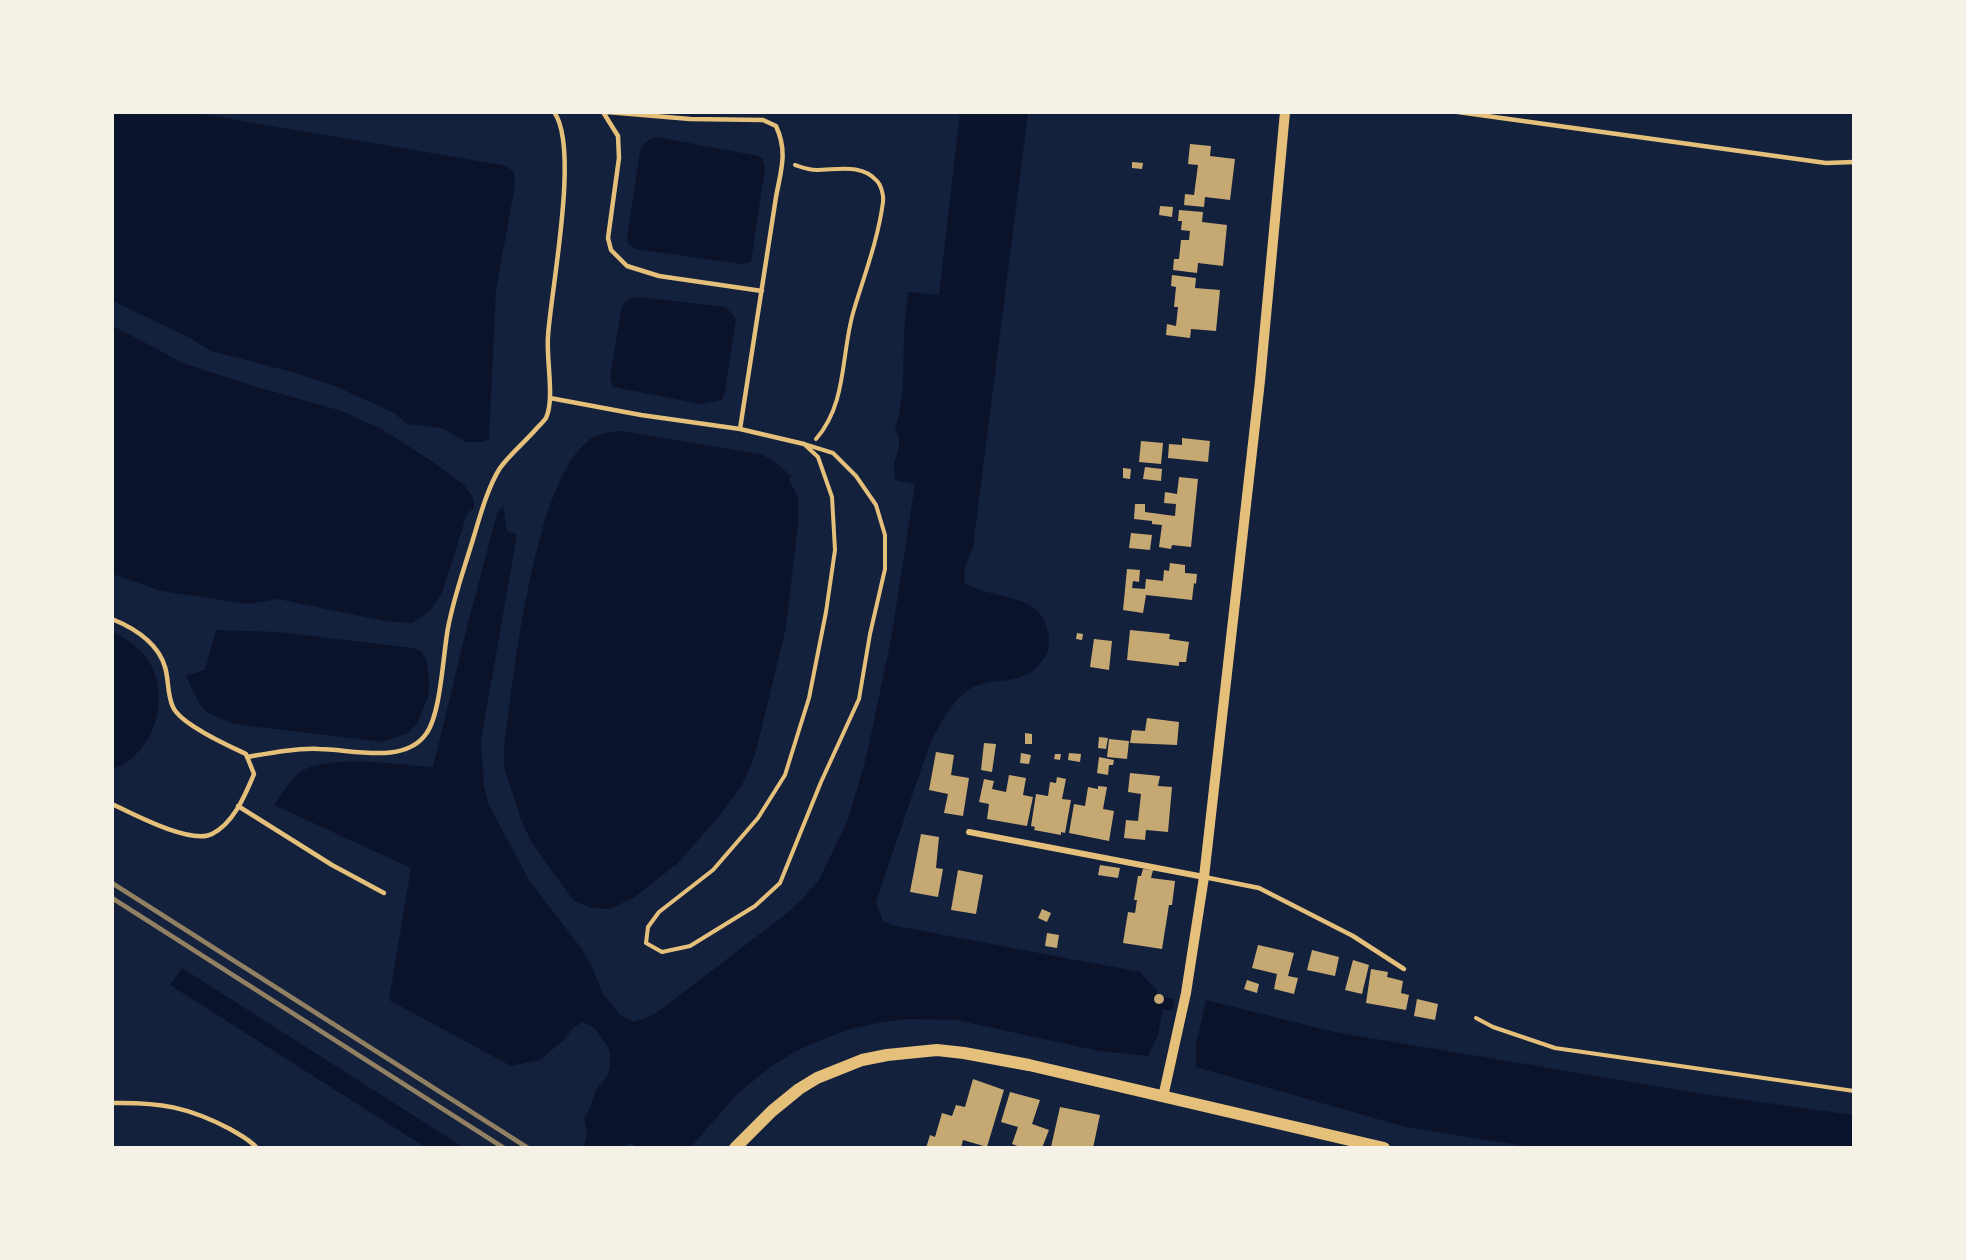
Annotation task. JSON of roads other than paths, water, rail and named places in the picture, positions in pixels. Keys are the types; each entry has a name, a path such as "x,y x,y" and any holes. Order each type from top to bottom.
{"main road":[{"path":"735,1148 772,1111 817,1078 862,1060 937,1050 1029,1065 1384,1148"}],"street":[{"path":"1162,1097 1186,993 1204,877 1260,381 1285,112"},
{"path":"969,832 1204,877"}],"lane":[{"path":"247,757 275,752 318,749 392,753 405,750 427,734 434,715 454,601 479,520 500,468 546,418 550,398 548,339 565,190 565,148 558,118 554,112"},
{"path":"605,112 690,119 763,120 776,126 782,140 783,156 740,429"},
{"path":"605,112 618,136 619,158 608,238 611,250 627,266 659,276 762,291"},
{"path":"1458,112 1826,163 1854,162"},
{"path":"550,398 641,415 740,429 804,444"},
{"path":"112,619 133,629 154,646 165,666 173,709 190,724 222,744 246,754 254,774 246,793 229,820 212,835 202,837 175,833 112,804"},
{"path":"238,806 332,866 384,893"},
{"path":"1204,877 1259,888 1353,936 1404,969"},
{"path":"112,1103 170,1106 203,1115 251,1141 257,1148"}],"water":[{"path":"112,113 196,113 502,165 514,171 515,185 496,290 489,439 482,442 466,442 442,428 407,424 394,413 335,386 211,351 190,338 113,301"},
{"path":"960,113 1028,113 973,547 965,568 964,582 972,587 1029,605 1042,617 1047,628 1049,644 1044,659 1031,672 1022,677 975,686 950,708 930,743 876,902 883,921 891,925 1140,972 1157,989 1156,1004 1163,1004 1164,997 1174,999 1173,1009 1202,1016 1206,1000 1334,1032 1711,1095 1853,1115 1853,1147 1531,1147 1405,1127 1196,1067 1196,1043 1158,1035 1148,1056 1099,1051 956,1020 909,1019 851,1029 796,1051 772,1066 737,1094 691,1147 636,1147 632,1143 620,1147 583,1147 587,1135 584,1118 591,1106 595,1091 608,1075 610,1067 610,1051 596,1029 583,1022 573,1028 565,1039 540,1060 511,1066 389,1000 411,868 274,805 296,775 312,766 365,762 433,767 497,513 503,505 507,531 517,534 481,741 484,786 488,803 529,880 581,948 603,994 620,1015 633,1022 649,1017 660,1010 786,914 819,880 848,820 867,754 892,634 915,484 895,480 894,463 899,448 895,427 903,387 904,330 908,292 939,295"},
{"path":"656,137 759,156 763,159 765,168 751,262 741,264 635,249 628,244 627,237 640,152 645,142"},
{"path":"639,297 726,307 736,319 722,400 701,404 613,387 610,377 622,306 629,299"},
{"path":"113,326 185,364 342,411 383,430 464,485 474,499 474,508 467,514 442,593 431,610 412,623 384,621 278,599 248,604 161,591 113,574"},
{"path":"623,431 761,454 775,462 791,476 789,480 798,497 798,524 786,628 755,755 742,785 721,814 677,864 633,898 610,909 591,908 573,900 532,843 521,820 504,767 504,750 513,678 529,584 553,496 570,463 589,440 601,434"},
{"path":"216,630 279,632 413,648 421,651 427,662 428,697 417,724 408,733 383,742 234,724 206,712 186,676 205,670"},
{"path":"113,632 139,649 146,657 154,672 159,705 156,721 140,750 128,761 113,769"},
{"path":"182,968 463,1147 425,1147 170,985"}],"railway":[{"path":"112,883 528,1148"},
{"path":"112,898 504,1148"}]}
